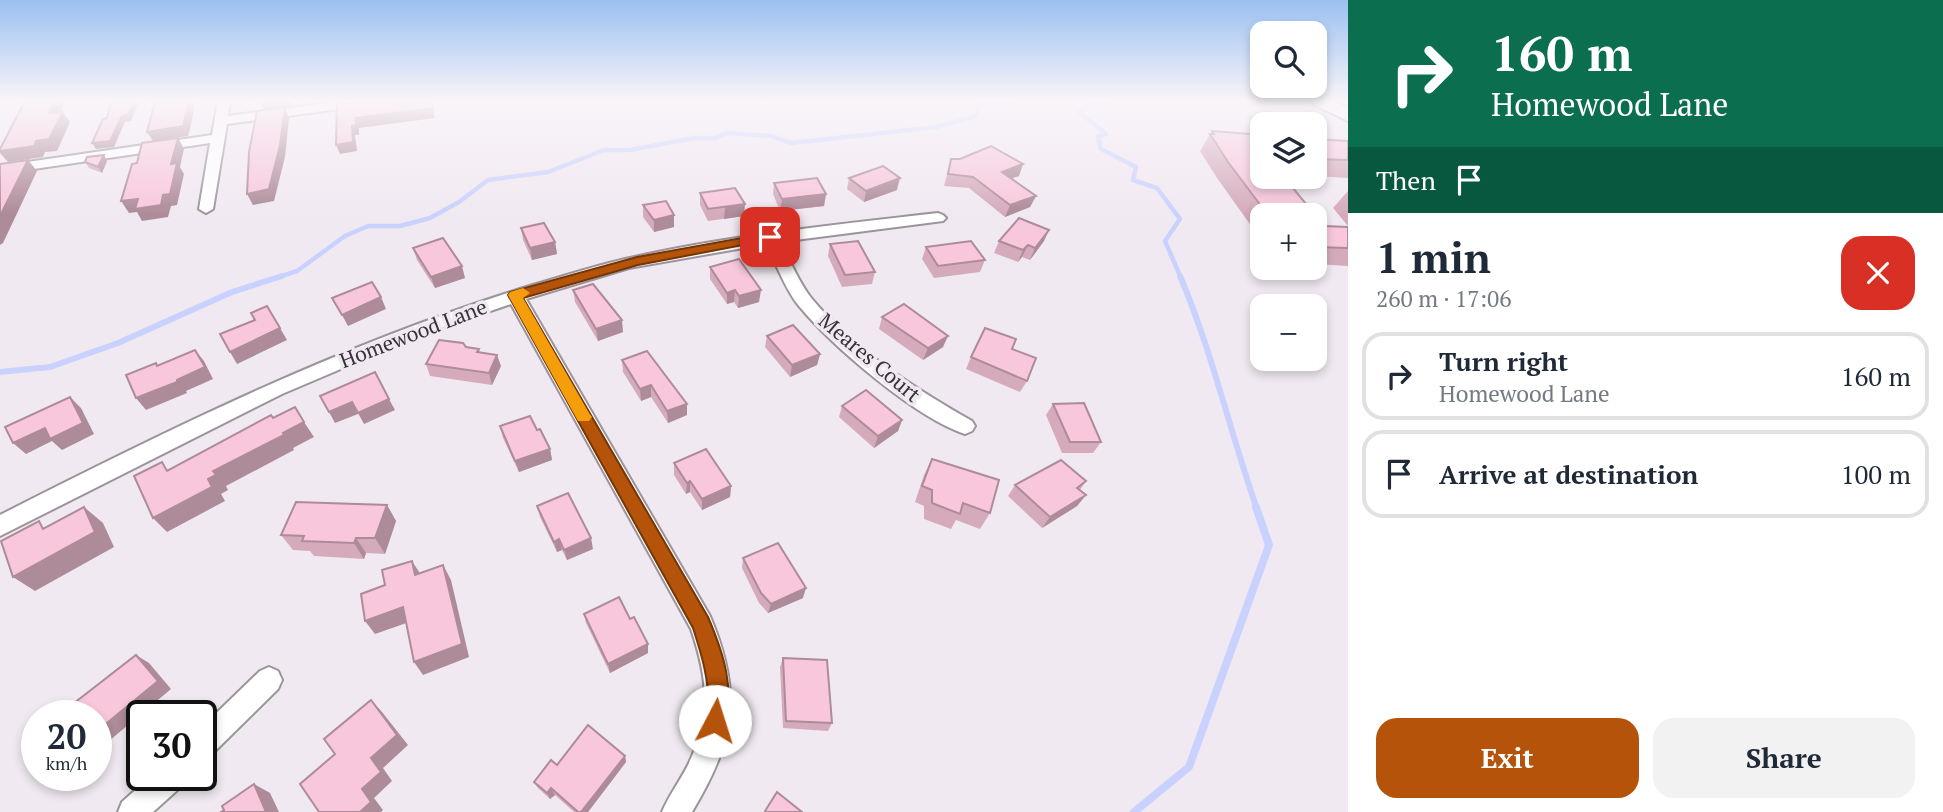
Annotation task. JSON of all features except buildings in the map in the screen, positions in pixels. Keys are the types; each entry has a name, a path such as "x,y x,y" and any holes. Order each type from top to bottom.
{"street":[{"path":"0,170 211,139"},
{"path":"206,209 217,139"},
{"name":"Homewood Lane","path":"0,526 184,431 319,369 421,328 515,295 637,261 770,237 938,218"},
{"name":"Meares Court","path":"770,237 804,301 843,341 906,392 965,426"},
{"path":"515,295 701,624 713,659 719,698 710,744 676,812"},
{"path":"217,731 268,680"},
{"path":"132,812 155,791"}],"waterway":[{"path":"282,276 297,271 345,236 368,226 400,226 430,218 459,202 488,180 548,172 604,150 630,150 689,139"},
{"path":"779,139 791,143 828,139"},
{"path":"1099,139 1101,149 1136,167 1133,180 1157,188 1180,219 1165,241 1181,278"},
{"path":"0,372 50,367 118,343 232,292 282,276"},
{"path":"276,278 282,276"},
{"path":"1180,276 1202,333 1257,509"},
{"path":"1134,812 1189,767 1269,545 1256,507"}],"slow traffic":[{"path":"523,293 515,295 584,417"}],"route":[{"path":"715,721 719,698 713,659 701,624 515,295 637,261 770,237"}]}
